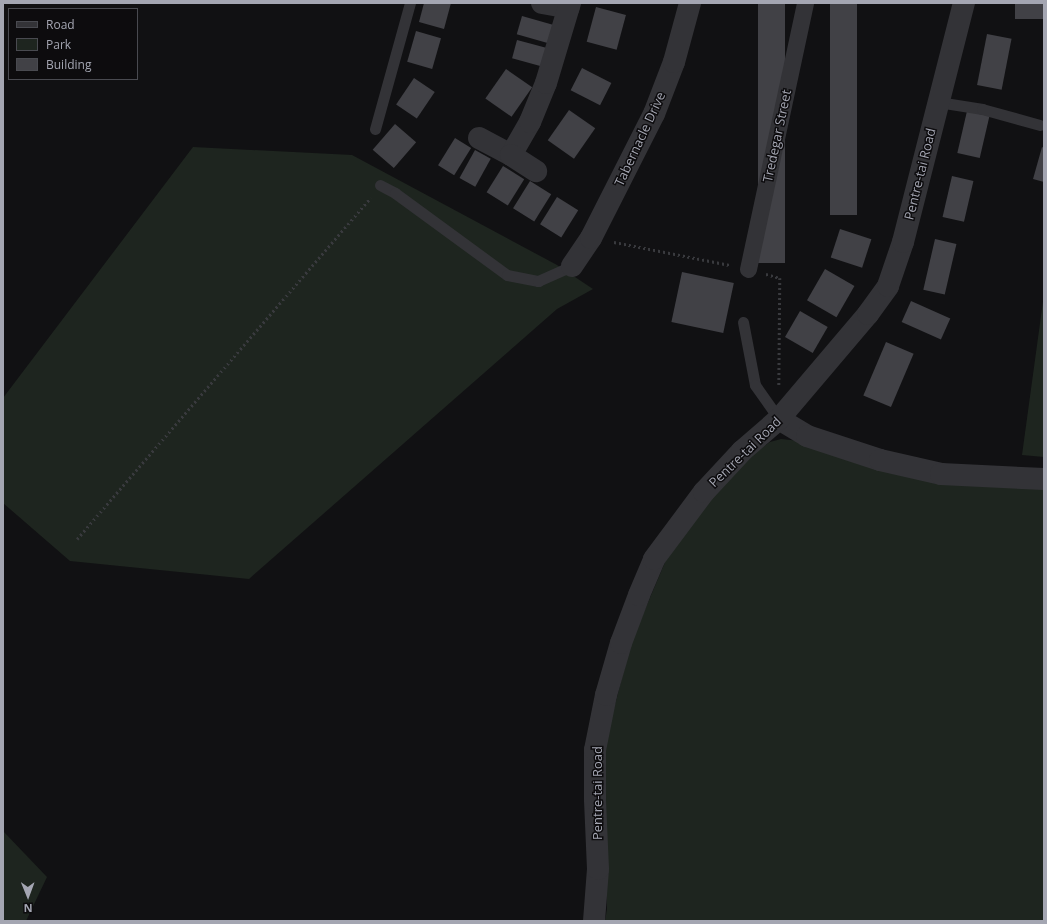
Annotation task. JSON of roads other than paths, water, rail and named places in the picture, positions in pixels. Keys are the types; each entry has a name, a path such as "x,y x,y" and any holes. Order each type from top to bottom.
{"street":[{"path":"511,155 530,122 546,84 569,6 542,3"},
{"name":"Tabernacle Drive","path":"572,266 591,238 654,114 674,62 690,3"},
{"name":"Tredegar Street","path":"748,269 805,3"},
{"name":"Pentre-tai Road","path":"594,921 598,869 595,799 595,750 606,695 621,643 654,559 704,492 742,451 779,419 858,326 888,286 903,242 964,3"},
{"path":"479,138 511,155 536,171"},
{"path":"779,419 808,436 895,464 941,474 1044,479"}],"lane":[{"path":"375,129 410,3"},
{"path":"938,102 982,109 1040,125"},
{"path":"380,185 395,193 507,275 538,281 572,266"},
{"path":"744,322 755,385 779,419"}]}
